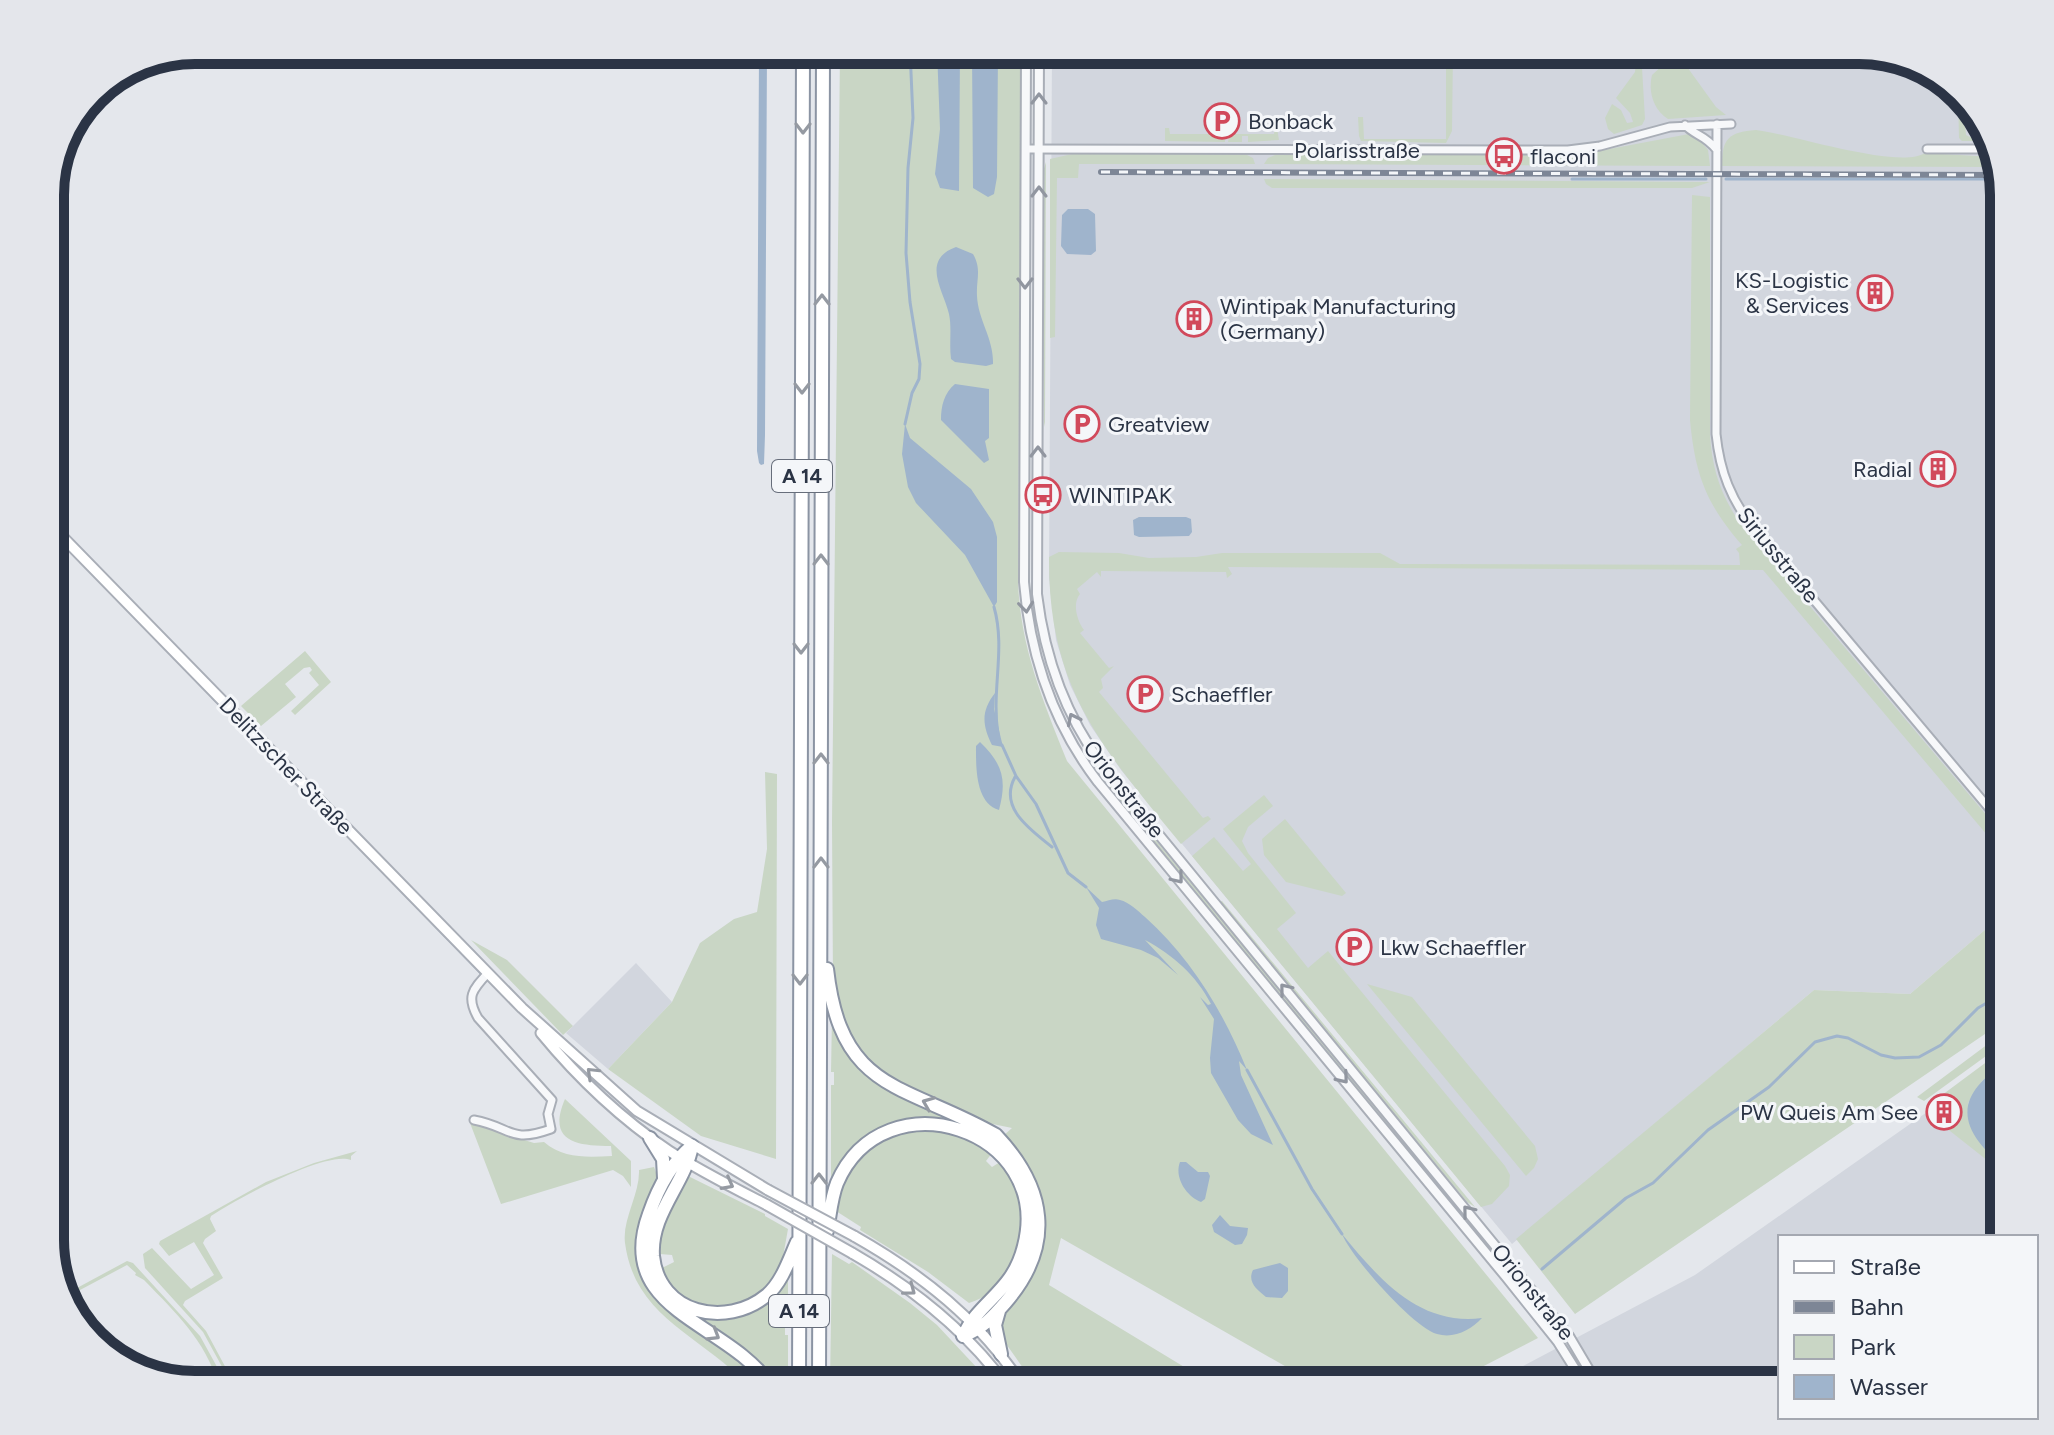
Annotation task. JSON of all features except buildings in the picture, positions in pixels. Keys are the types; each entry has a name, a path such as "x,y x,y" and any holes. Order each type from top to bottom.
{"highway":[{"name":"A 14","path":"799,1371 803,64"},
{"name":"A 14","path":"819,1371 823,64"},
{"path":"820,913 830,998 844,1038 854,1053 888,1085 996,1135 1029,1179 1039,1232 1027,1274 1000,1309 963,1336"},
{"path":"819,1285 833,1194 847,1165 884,1134 915,1124 944,1125 975,1134 1003,1156 1017,1177 1027,1206 1025,1243 1016,1270 975,1325"},
{"path":"650,1138 663,1159 664,1181"},
{"path":"692,1146 660,1216 653,1255 665,1286 691,1308 714,1315 735,1313 756,1303 775,1287 800,1236"},
{"path":"684,1160 664,1181 644,1228 643,1252 651,1281 673,1309 739,1351 761,1371"},
{"path":"1000,1309 995,1325 1001,1354"}],"main road":[{"name":"Delitzscher Straße","path":"64,538 522,1008"},
{"path":"522,1008 590,1088 650,1138 852,1253 912,1292 963,1336 994,1371"},
{"path":"522,1008 627,1103 692,1146 854,1236 915,1274 975,1325 1013,1371"}],"street":[{"name":"Orionstraße","path":"1026,64 1024,582 1029,629 1047,694 1069,739 1092,774 1496,1265 1558,1342 1576,1371"},
{"name":"Orionstraße","path":"1039,64 1037,594 1046,651 1058,686 1072,719 1106,770 1569,1336 1590,1371"},
{"name":"Siriusstraße","path":"1717,124 1716,434 1720,463 1729,491 1755,530 1990,809"},
{"name":"Polarisstraße","path":"1026,149 1568,150 1600,146 1685,125 1731,124"},
{"path":"1685,125 1691,132 1705,136 1717,150"},
{"path":"1927,149 1982,149"},
{"path":"474,1120 495,1124 515,1137 551,1129 548,1114 552,1100 478,1018 471,1006 473,993 488,973"}],"shaded area":[{"path":"1052,64 1876,65 1917,77 1932,86 1963,115 1980,145 1986,161 1990,195 1990,926 1910,994 1814,990 1512,1244 1121,770 1090,725 1070,685 1056,640 1049,578"},
{"path":"636,963 672,1002 608,1069 566,1033"},
{"path":"1990,1068 1990,1235 1778,1235 1778,1371 1513,1371 1695,1275"}],"green space":[{"path":"840,64 1021,64 1018,581 1028,651 1067,761 1538,1338 1474,1371 1294,1371 1061,1238 1049,1285 1191,1371 1025,1371 1004,1341 1000,1322 1040,1237 1003,1136 1012,1128 983,1122 873,1068 846,1033 833,985"},
{"path":"1446,64 1453,64 1452,131 1446,143 1361,141 1358,117 1363,117 1364,139 1446,139"},
{"path":"1636,64 1642,64 1645,119 1642,125 1614,134 1608,129 1605,118 1612,104 1621,110 1627,123 1633,122 1630,113 1616,98 1635,72"},
{"path":"1685,64 1716,107 1726,115 1668,119 1659,111 1651,94 1652,75 1663,65"},
{"path":"1958,110 1964,117 1966,135 1976,137 1978,141 1962,141 1959,138"},
{"path":"1165,128 1169,128 1170,134 1211,134 1214,128 1215,134 1225,134 1225,142 1165,141"},
{"path":"1231,128 1234,134 1274,134 1277,128 1279,140 1248,142 1248,136 1242,136 1242,142 1228,142"},
{"path":"1756,130 1893,157 1925,153 1984,156 1987,167 1722,166 1725,143 1739,133"},
{"path":"1689,134 1701,137 1699,139 1708,150 1710,166 1264,164 1275,155 1492,155 1493,159 1516,159 1516,155 1583,154"},
{"path":"1072,154 1245,154 1253,158 1255,164 1079,164 1078,178 1057,178 1055,337 1050,338 1050,159"},
{"path":"1046,162 1045,422 1044,427 1043,172"},
{"path":"1264,179 1710,182 1692,188 1272,188"},
{"path":"1692,195 1710,197 1710,435 1713,460 1724,495 1743,527 1990,819 1990,838 1763,570 1228,567 1232,574 1227,578 1226,572 1101,571 1101,577 1097,572 1077,589 1080,594 1076,607 1084,630 1080,633 1109,668 1114,666 1101,679 1103,688 1099,692 1203,818 1208,816 1211,819 1181,844 1104,746 1069,681 1051,604 1049,557 1059,552 1119,553 1149,558 1222,553 1380,553 1400,564 1740,565 1736,549 1742,545 1719,516 1704,487 1695,457 1690,420"},
{"path":"305,651 331,682 295,715 291,711 319,685 309,673 312,670 310,667 304,668 285,684 296,697 261,726 241,706"},
{"path":"765,772 777,774 776,1159 701,1136 608,1069 672,1002 700,943 734,919 757,912 767,849"},
{"path":"1110,785 1558,1328 1558,1331 1108,787"},
{"path":"1264,795 1273,806 1248,827 1242,841 1248,853 1296,913 1277,929 1308,968 1328,951 1505,1166 1510,1175 1509,1186 1492,1204 1481,1207 1192,856 1214,837 1243,871 1251,864 1223,829"},
{"path":"1285,819 1346,893 1342,896 1286,882 1264,855 1262,839"},
{"path":"1222,901 1475,1207 1467,1202"},
{"path":"1990,926 1990,1031 1575,1314 1516,1239 1814,990 1910,994"},
{"path":"471,940 507,960 573,1026 563,1035"},
{"path":"1367,984 1412,997 1535,1146 1538,1159 1526,1176"},
{"path":"832,1016 849,1051 963,1125 936,1120 900,1124 831,1181 831,1085 834,1085 834,1072 831,1072"},
{"path":"1990,1042 1990,1053 1924,1101 1917,1097"},
{"path":"1990,1059 1990,1074 1968,1103 1990,1154 1990,1163 1931,1116 1928,1110 1934,1101"},
{"path":"565,1099 631,1161 631,1187 623,1176 613,1170 501,1204 470,1123 534,1143 544,1142 568,1154 612,1156 611,1146 586,1145 568,1138 562,1132 560,1113"},
{"path":"946,1128 992,1153 986,1161 992,1167 1000,1162 1005,1166 1023,1205 1021,1235 1012,1264 994,1288 969,1303 836,1211 841,1183 865,1149 908,1129"},
{"path":"357,1151 351,1160 322,1162 281,1178 211,1216 216,1231 203,1243 223,1278 183,1305 206,1331 227,1371 224,1371 203,1332 145,1268 143,1254 152,1248 191,1289 214,1275 194,1242 169,1256 159,1244 160,1241 266,1182 314,1163"},
{"path":"654,1167 657,1175 640,1229 644,1273 754,1371 732,1371 673,1324 642,1290 631,1269 625,1243 639,1170"},
{"path":"688,1176 765,1214 788,1229 781,1268 764,1294 729,1309 704,1307 687,1300 671,1286 662,1268 674,1262 672,1255 660,1254 662,1226"},
{"path":"832,1254 849,1264 852,1262 910,1303 937,1325 980,1371 830,1371"},
{"path":"127,1261 133,1263 200,1336 219,1371 214,1371 206,1354 178,1316 127,1265 75,1293 74,1290"},
{"path":"784,1280 788,1281 785,1335 788,1335 788,1371 764,1371 749,1353 688,1311 719,1316 742,1314 753,1310"}],"water":[{"path":"759,64 767,64 764,464 759,463"},
{"path":"938,64 960,64 959,191 940,188 935,174 940,129"},
{"path":"972,64 998,64 997,177 994,194 988,197 973,188"},
{"path":"1068,209 1088,209 1095,214 1096,251 1091,255 1067,254 1061,246 1062,215"},
{"path":"956,247 973,254 977,265 978,305 993,355 993,364 986,366 951,359 950,319 937,268 945,253"},
{"path":"955,384 989,389 989,438 985,441 989,460 984,463 941,420 944,400"},
{"path":"905,424 910,438 971,489 993,522 997,537 997,602 994,607 965,555 916,503 908,487 902,454"},
{"path":"1139,517 1186,517 1191,519 1192,532 1189,536 1139,537 1134,535 1133,520"},
{"path":"995,693 994,709 1003,747 992,745 985,725 985,712"},
{"path":"980,742 994,758 1001,773 1003,790 999,810 985,800 978,783 976,746"},
{"path":"1086,887 1102,902 1118,899 1133,907 1162,933 1191,968 1217,1007 1238,1049 1247,1070 1239,1061 1241,1075 1273,1145 1251,1134 1238,1120 1211,1073 1214,1019 1200,997 1208,1005 1211,1004 1198,984 1174,959 1145,940 1178,975 1158,958 1141,950 1101,939 1096,925 1099,908"},
{"path":"1990,1074 1990,1154 1971,1129 1968,1118 1971,1097"},
{"path":"1180,1162 1186,1162 1198,1172 1208,1172 1210,1176 1205,1199 1201,1202 1183,1185 1179,1174"},
{"path":"1220,1215 1230,1226 1248,1228 1242,1244 1235,1245 1214,1232 1212,1225"},
{"path":"1342,1234 1386,1282 1420,1307 1459,1319 1482,1318 1456,1334 1437,1334 1427,1329 1384,1290"},
{"path":"1280,1263 1288,1268 1288,1291 1282,1298 1266,1297 1256,1289 1251,1274 1253,1270"}],"waterway":[{"path":"905,424 912,393 919,379 920,364 906,253 908,168 913,118 911,64"},
{"path":"1572,179 1706,179"},
{"path":"1726,179 1989,179"},
{"path":"994,607 999,638 998,734"},
{"path":"213,698 236,721"},
{"path":"1002,745 1016,776 1036,804 1068,873 1086,887"},
{"path":"1015,777 1011,788 1014,808 1027,826 1052,847"},
{"path":"358,846 481,973"},
{"path":"1542,1269 1626,1198 1653,1183 1708,1130 1769,1087 1815,1042 1837,1036 1848,1038 1881,1055 1919,1057 1941,1045 1978,1008 1990,1001"},
{"path":"1247,1070 1312,1189 1342,1234"}],"railway":[{"path":"1101,172 1988,175"}],"place":[{"name":"Bonback","path":"1222,121"},
{"name":"flaconi","path":"1504,156"},
{"name":"KS-Logistic & Services","path":"1875,293"},
{"name":"Wintipak Manufacturing (Germany)","path":"1194,319"},
{"name":"Greatview","path":"1082,424"},
{"name":"Radial","path":"1938,469"},
{"name":"WINTIPAK","path":"1043,495"},
{"name":"Schaeffler","path":"1145,694"},
{"name":"Lkw Schaeffler","path":"1354,947"},
{"name":"PW Queis Am See","path":"1944,1112"}]}
